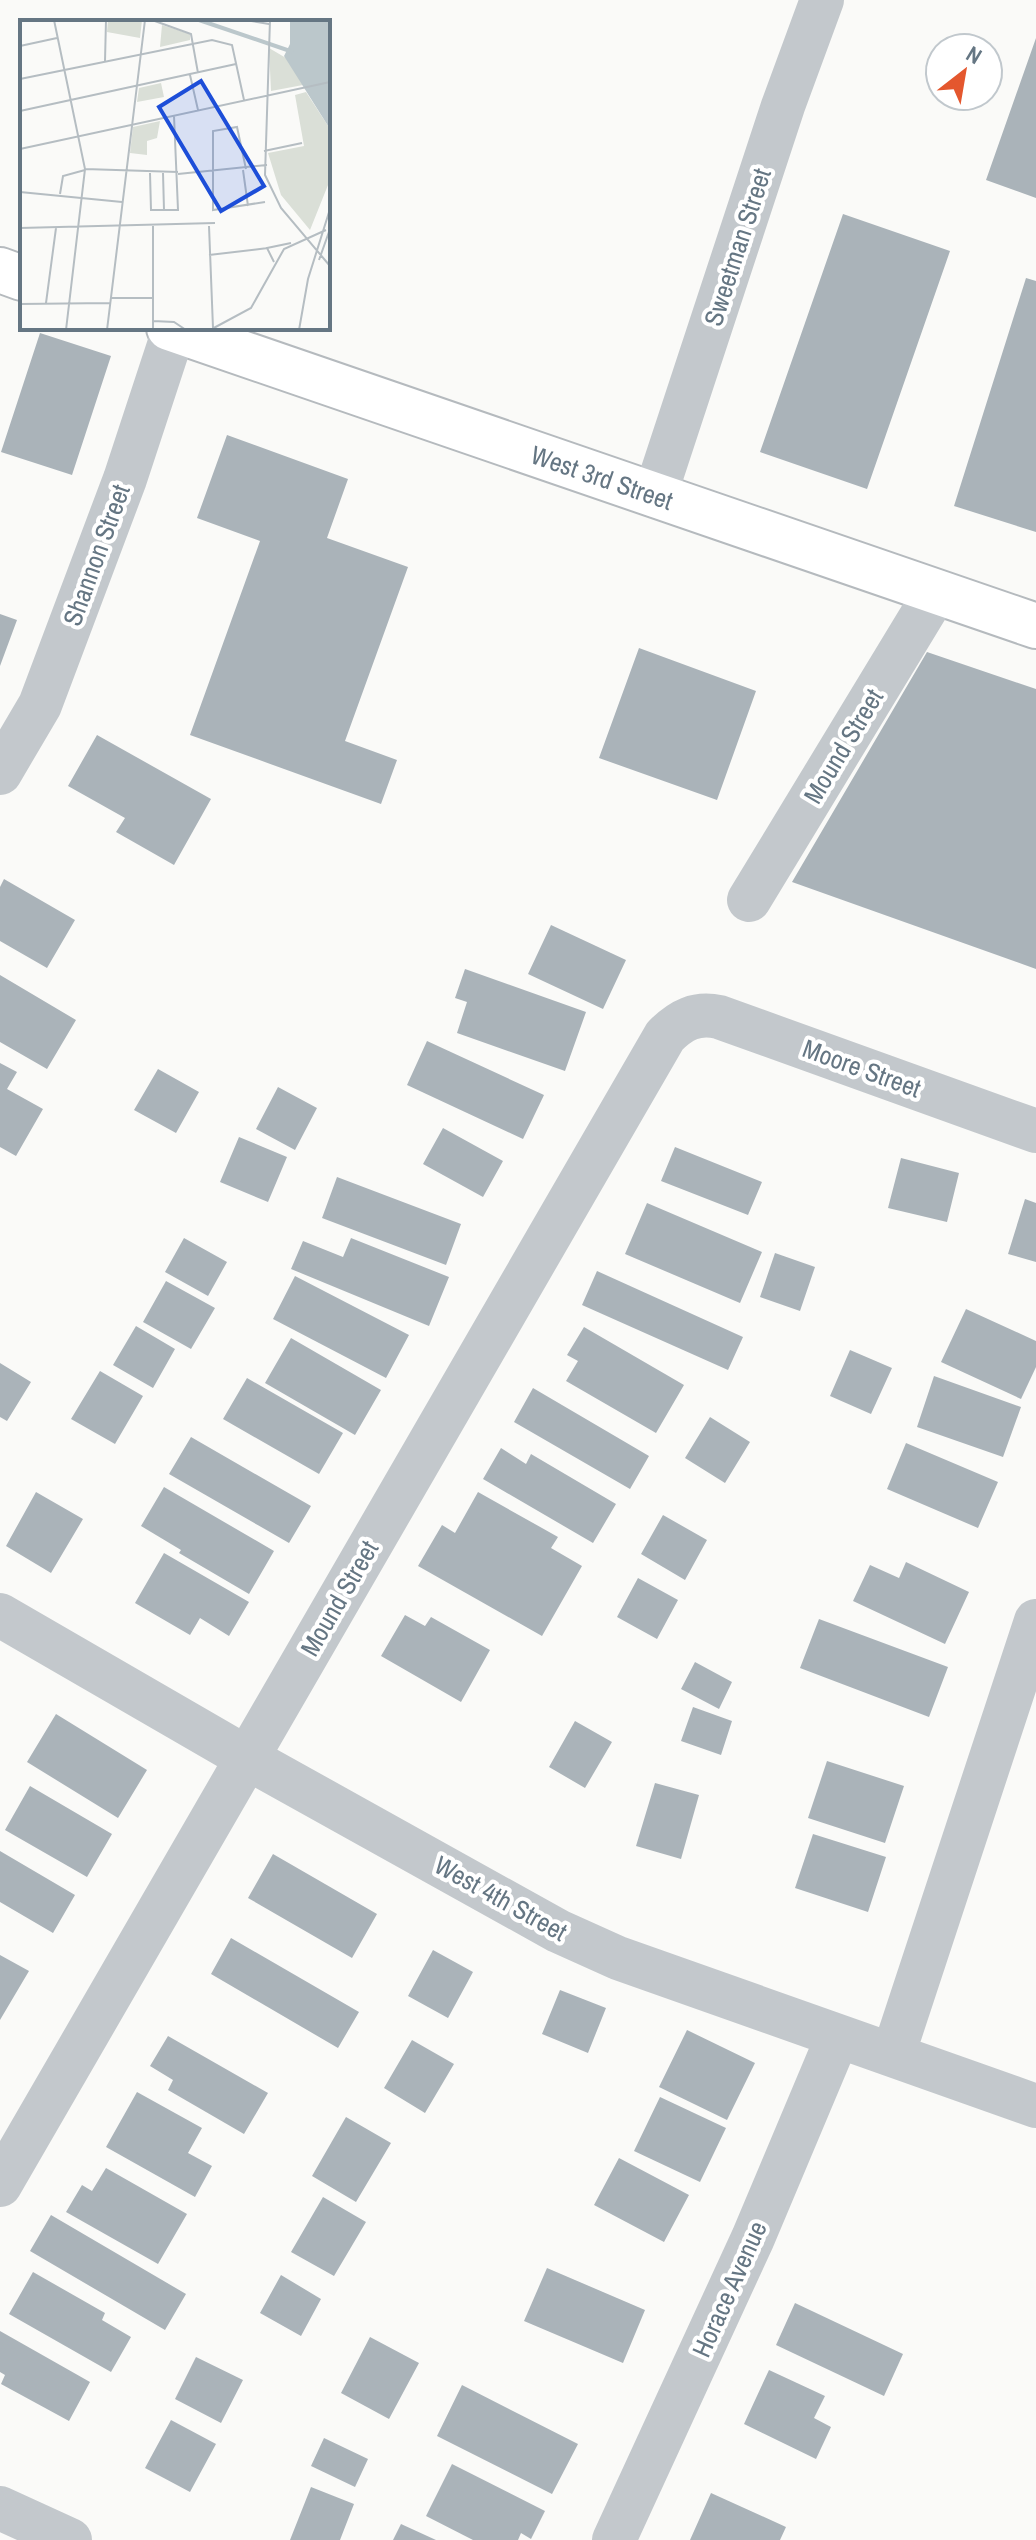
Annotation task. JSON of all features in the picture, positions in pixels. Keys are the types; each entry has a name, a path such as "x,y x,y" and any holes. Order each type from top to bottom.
{"main road":[{"path":"0,270 20,277"},
{"name":"West 3rd Street","path":"174,330 1036,626"}],"street":[{"name":"Sweetman Street","path":"655,495 783,106 822,0"},
{"name":"Shannon Street","path":"0,773 40,705 125,479 171,330"},
{"name":"Mound Street","path":"749,900 936,592"},
{"name":"Moore Street","path":"687,1019 706,1015 719,1017 1036,1131"},
{"name":"Mound Street","path":"0,2185 665,1036 677,1023 687,1019"},
{"name":"West 4th Street","path":"0,1615 247,1758 558,1931 618,1958 1036,2106"},
{"path":"893,2055 1036,1621"},
{"name":"Horace Avenue","path":"614,2540 753,2238 838,2036"},
{"path":"0,2508 70,2540"}],"building":[{"path":"1036,38 1036,198 986,180"},
{"path":"843,214 950,251 867,489 760,452"},
{"path":"1026,278 1036,281 1036,532 954,506"},
{"path":"40,333 111,356 72,475 1,452"},
{"path":"227,435 348,479 327,538 408,567 345,741 397,760 381,804 190,735 260,541 197,518"},
{"path":"0,614 17,620 0,666"},
{"path":"639,648 756,691 717,800 599,758"},
{"path":"927,652 1036,689 1036,969 792,882"},
{"path":"97,735 211,799 174,865 116,832 125,818 68,786"},
{"path":"4,879 75,920 47,968 0,941 0,887"},
{"path":"551,925 626,960 603,1009 528,974"},
{"path":"465,969 586,1012 565,1071 457,1033 467,1002 455,998"},
{"path":"0,975 76,1020 47,1069 0,1042"},
{"path":"427,1041 544,1095 523,1139 407,1085"},
{"path":"0,1063 17,1072 7,1089 43,1109 16,1156 0,1147"},
{"path":"158,1069 199,1092 176,1133 134,1110"},
{"path":"278,1087 317,1108 295,1150 256,1129"},
{"path":"443,1128 503,1161 483,1197 423,1164"},
{"path":"239,1137 287,1157 268,1202 220,1182"},
{"path":"675,1147 762,1182 748,1215 661,1181"},
{"path":"901,1158 959,1173 947,1222 888,1208"},
{"path":"337,1177 461,1224 446,1265 322,1218"},
{"path":"1025,1199 1036,1203 1036,1262 1008,1254"},
{"path":"647,1203 762,1252 740,1303 625,1254"},
{"path":"184,1238 227,1262 208,1296 165,1272"},
{"path":"351,1238 449,1277 429,1326 291,1269 303,1241 343,1257"},
{"path":"775,1253 815,1267 800,1311 760,1297"},
{"path":"597,1271 743,1337 728,1370 582,1305"},
{"path":"295,1276 409,1335 386,1378 273,1319"},
{"path":"166,1281 215,1308 191,1349 143,1322"},
{"path":"966,1309 1036,1341 1036,1367 1021,1399 941,1362"},
{"path":"136,1326 175,1349 153,1388 113,1365"},
{"path":"584,1327 684,1385 656,1433 566,1381 578,1361 567,1355"},
{"path":"291,1338 381,1390 355,1435 265,1383"},
{"path":"850,1350 892,1368 871,1414 830,1396"},
{"path":"0,1363 31,1382 7,1421 0,1417"},
{"path":"100,1371 143,1396 115,1444 71,1419"},
{"path":"934,1376 1021,1407 1003,1457 917,1427"},
{"path":"247,1378 343,1433 319,1474 223,1419"},
{"path":"533,1388 649,1456 630,1489 514,1422"},
{"path":"710,1417 750,1442 725,1483 685,1458"},
{"path":"191,1437 311,1506 289,1543 169,1474"},
{"path":"906,1443 998,1482 978,1528 887,1489"},
{"path":"501,1448 526,1464 531,1454 616,1504 593,1543 483,1479"},
{"path":"164,1487 274,1551 249,1594 179,1553 181,1550 141,1526"},
{"path":"36,1492 83,1519 51,1573 6,1546"},
{"path":"478,1492 558,1537 551,1548 582,1566 542,1636 418,1566 442,1525 455,1533"},
{"path":"663,1515 707,1540 685,1580 641,1554"},
{"path":"164,1553 249,1602 229,1636 200,1618 190,1635 135,1603"},
{"path":"906,1562 969,1592 945,1644 853,1601 870,1565 899,1578"},
{"path":"638,1578 678,1600 657,1639 617,1617"},
{"path":"405,1615 425,1626 431,1617 490,1650 461,1702 381,1656"},
{"path":"819,1619 948,1667 929,1717 800,1668"},
{"path":"695,1662 732,1682 719,1709 681,1689"},
{"path":"693,1707 732,1721 721,1755 681,1741"},
{"path":"56,1714 147,1770 118,1818 27,1762"},
{"path":"575,1721 612,1742 585,1788 549,1767"},
{"path":"827,1761 904,1786 885,1843 808,1818"},
{"path":"655,1783 699,1795 681,1859 636,1846"},
{"path":"30,1786 112,1834 87,1877 5,1830"},
{"path":"813,1834 886,1857 868,1912 795,1888"},
{"path":"0,1851 75,1895 53,1933 0,1902"},
{"path":"273,1854 377,1914 352,1958 248,1898"},
{"path":"231,1938 359,2012 338,2048 211,1974"},
{"path":"433,1950 473,1972 448,2018 408,1996"},
{"path":"0,1955 29,1971 0,2020"},
{"path":"560,1990 606,2008 588,2053 542,2034"},
{"path":"687,2030 755,2063 727,2120 659,2087"},
{"path":"168,2036 268,2093 244,2134 168,2090 173,2080 150,2066"},
{"path":"412,2040 454,2064 425,2113 384,2088"},
{"path":"137,2092 202,2128 188,2153 212,2166 195,2197 106,2147"},
{"path":"660,2097 726,2128 700,2182 634,2151"},
{"path":"346,2117 391,2143 356,2202 312,2176"},
{"path":"619,2158 689,2195 664,2242 594,2205"},
{"path":"106,2168 187,2214 158,2264 66,2212 82,2185 92,2191"},
{"path":"323,2197 366,2222 334,2276 291,2252"},
{"path":"51,2215 186,2294 165,2330 30,2251"},
{"path":"547,2268 645,2310 623,2363 524,2321"},
{"path":"33,2272 105,2313 102,2320 131,2337 111,2372 9,2314"},
{"path":"281,2275 321,2299 301,2336 260,2313"},
{"path":"795,2303 903,2354 884,2396 776,2345"},
{"path":"0,2331 90,2382 69,2421 1,2384 5,2375 0,2372"},
{"path":"370,2337 419,2363 389,2419 341,2393"},
{"path":"196,2357 243,2380 221,2423 175,2399"},
{"path":"769,2370 825,2396 814,2418 831,2427 816,2459 744,2424"},
{"path":"462,2385 578,2444 552,2494 437,2436"},
{"path":"171,2420 216,2444 190,2492 145,2468"},
{"path":"324,2438 368,2459 355,2487 311,2466"},
{"path":"452,2464 545,2511 531,2539 521,2533 518,2540 473,2540 426,2516"},
{"path":"311,2487 354,2504 340,2540 290,2540"},
{"path":"711,2493 786,2527 780,2540 690,2540"},
{"path":"401,2524 436,2540 393,2540"}]}
